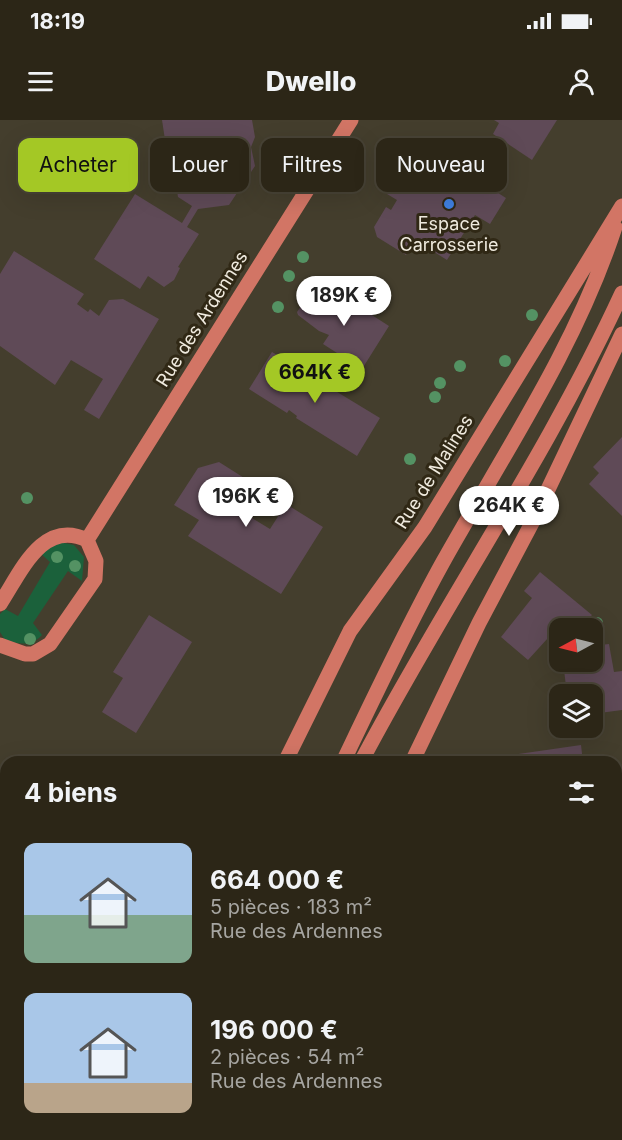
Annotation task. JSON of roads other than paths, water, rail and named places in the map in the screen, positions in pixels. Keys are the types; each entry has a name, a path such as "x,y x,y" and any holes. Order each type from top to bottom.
{"main road":[{"name":"Rue des Ardennes","path":"87,540 351,120"},
{"name":"Rue de Malines","path":"288,756 350,631 425,527 622,207"},
{"name":"Rue de Malines","path":"347,756 393,656 437,573 544,388 602,268 622,207"},
{"path":"364,756 405,678 501,519 592,359 622,293"},
{"path":"415,756 479,623 533,521 622,334"},
{"path":"0,604 39,545 62,534 77,535 87,540 96,561 95,579 50,644 33,654 25,654 0,645"}],"place":[{"name":"Espace Carrosserie","path":"449,204"}]}
